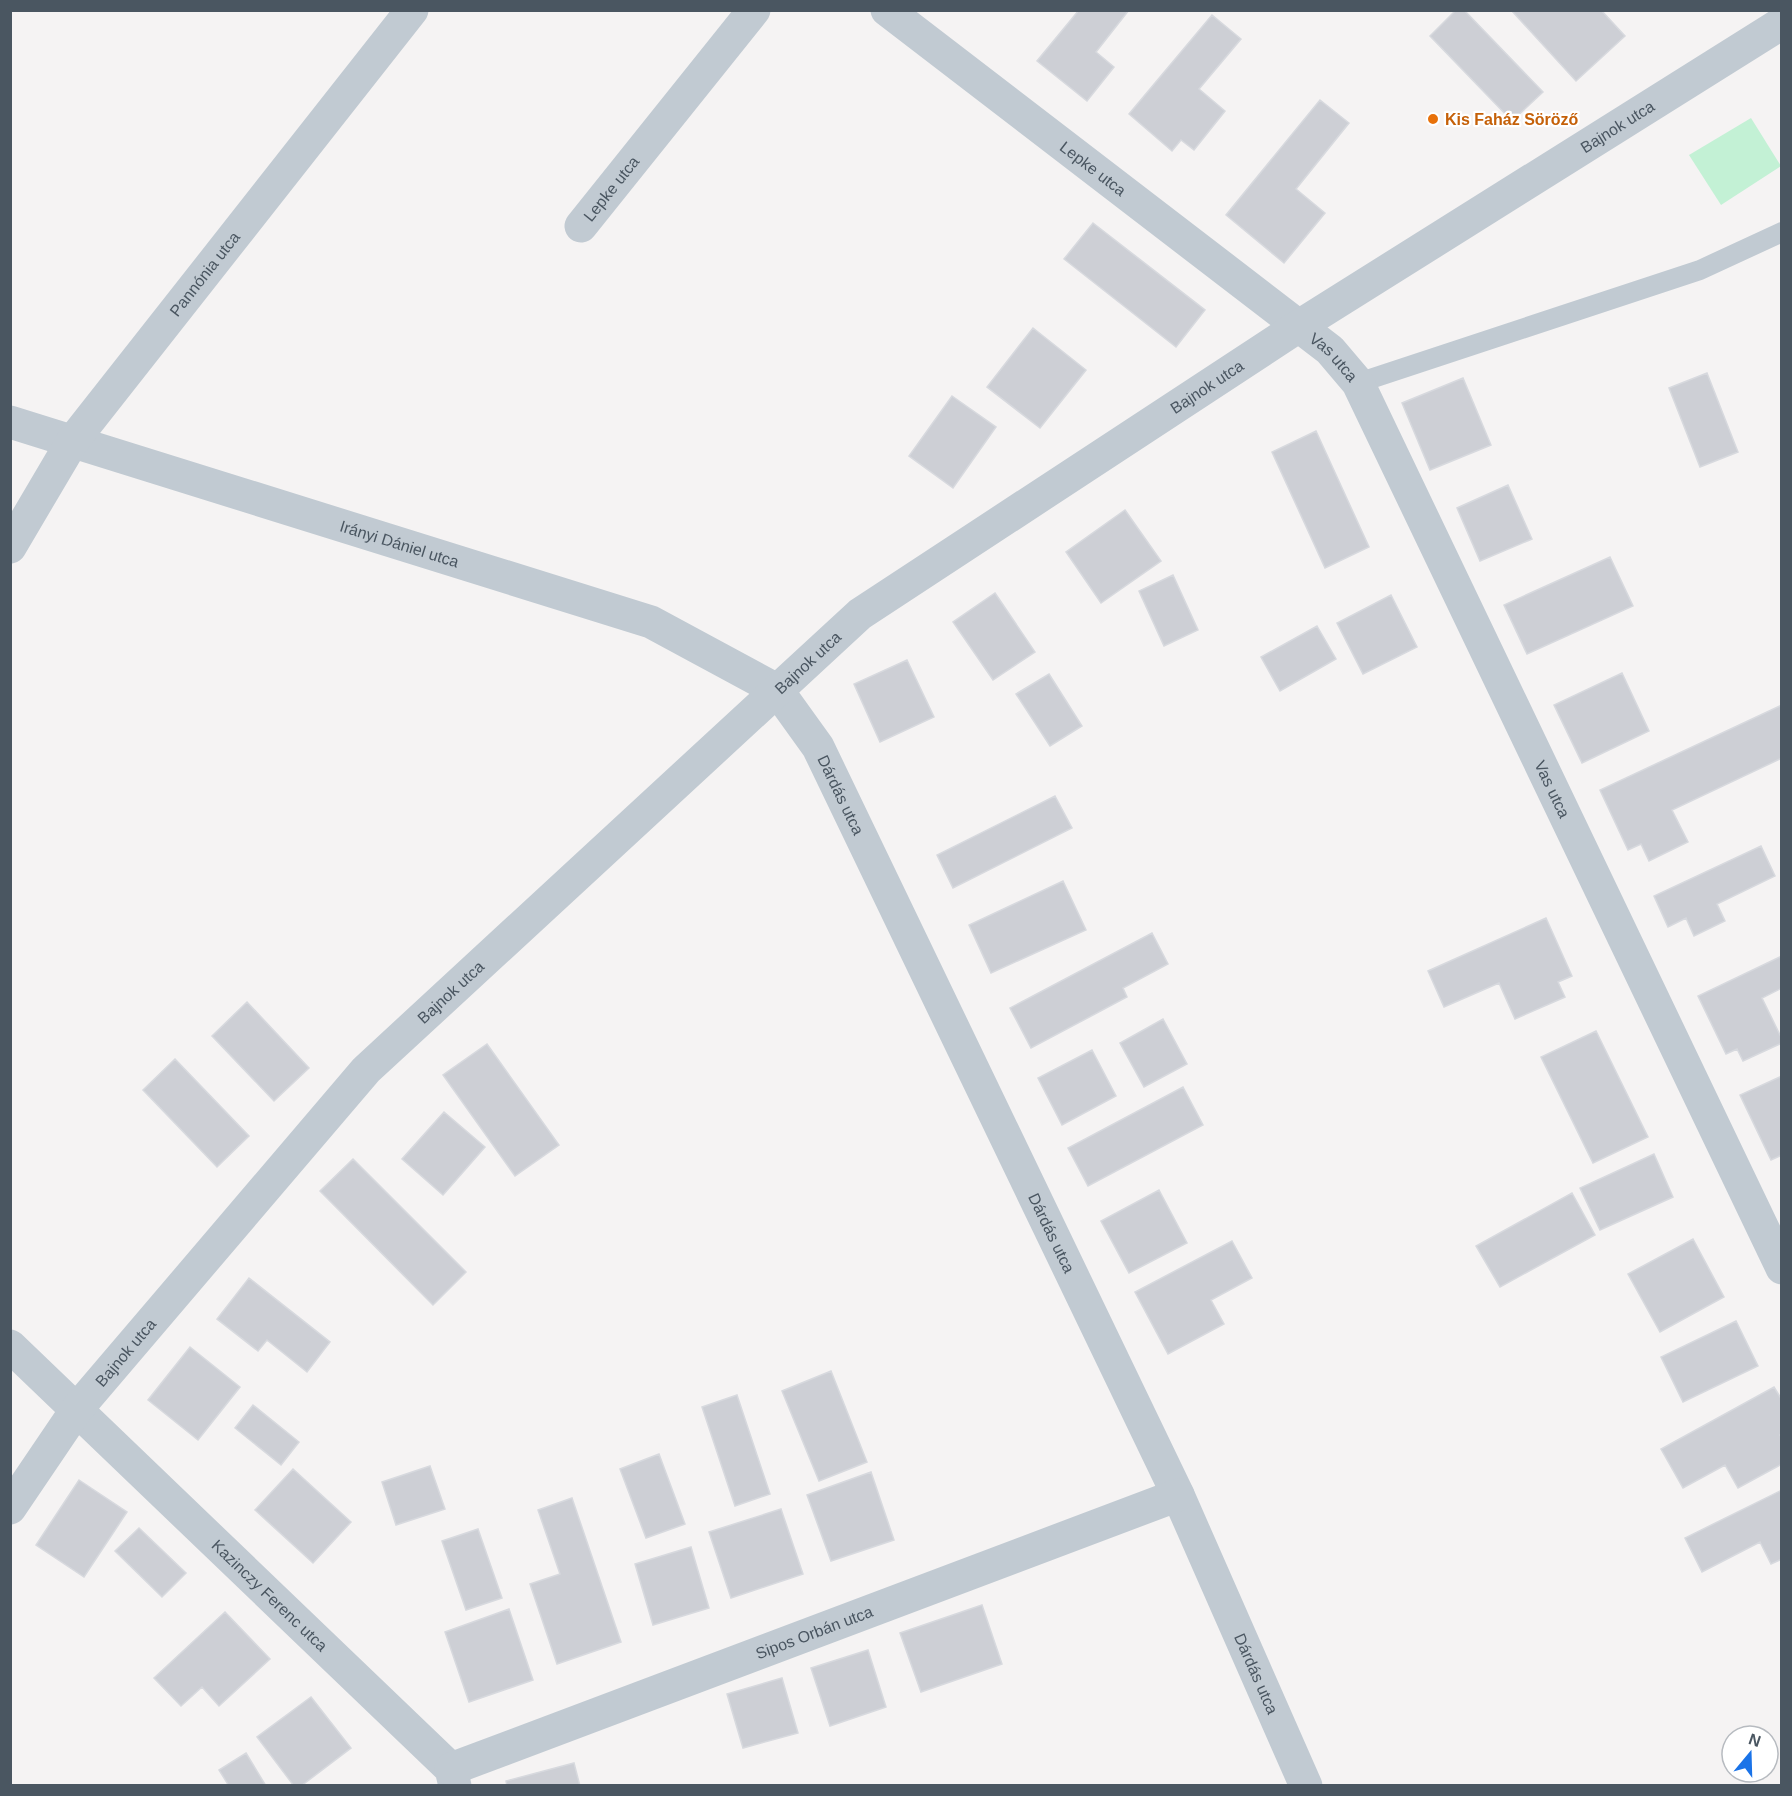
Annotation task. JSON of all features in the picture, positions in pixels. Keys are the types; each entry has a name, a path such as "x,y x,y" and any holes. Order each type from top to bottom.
{"street":[{"name":"Pannónia utca","path":"10,547 72,442 412,10"},
{"name":"Lepke utca","path":"581,226 754,10"},
{"name":"Lepke utca","path":"887,10 1299,326"},
{"name":"Bajnok utca","path":"10,1509 77,1409 366,1070 860,614 1299,326 1782,23"},
{"name":"Vas utca","path":"1299,326 1330,350 1358,383 1782,1268"},
{"name":"Irányi Dániel utca","path":"10,422 651,622 777,690"},
{"name":"Dárdás utca","path":"777,690 818,747 1178,1495 1306,1785"},
{"name":"Kazinczy Ferenc utca","path":"10,1346 453,1777"},
{"name":"Sipos Orbán utca","path":"453,1777 1178,1495"}],"lane":[{"path":"1358,383 1700,270 1782,231"}],"green space":[{"path":"1751,118 1781,166 1721,205 1689,155"}],"building":[{"path":"1079,10 1129,10 1096,52 1114,67 1087,101 1037,61"},
{"path":"1456,10 1464,10 1543,92 1512,121 1430,36"},
{"path":"1511,10 1601,10 1625,36 1576,81"},
{"path":"1212,15 1241,39 1199,89 1225,111 1194,150 1181,140 1172,151 1129,114"},
{"path":"1320,100 1349,123 1296,189 1325,213 1284,263 1226,215"},
{"path":"1093,223 1205,310 1176,347 1064,259"},
{"path":"1033,328 1086,370 1040,428 987,387"},
{"path":"1707,373 1738,452 1700,467 1669,388"},
{"path":"1463,378 1491,445 1430,470 1402,403"},
{"path":"952,396 996,427 953,488 909,456"},
{"path":"1316,431 1369,547 1325,568 1272,452"},
{"path":"1508,485 1532,539 1480,561 1457,508"},
{"path":"1125,510 1161,561 1101,603 1066,552"},
{"path":"1610,557 1633,606 1527,654 1504,605"},
{"path":"1173,575 1198,630 1164,646 1139,591"},
{"path":"995,593 1035,652 993,680 953,622"},
{"path":"1391,595 1417,647 1363,674 1337,623"},
{"path":"1317,626 1336,659 1280,691 1261,657"},
{"path":"907,660 934,717 880,742 854,684"},
{"path":"1622,673 1649,731 1582,763 1554,705"},
{"path":"1049,674 1082,726 1050,746 1016,694"},
{"path":"1782,705 1782,758 1672,810 1688,842 1649,861 1641,844 1628,850 1600,790"},
{"path":"1055,796 1072,828 953,888 937,855"},
{"path":"1761,846 1775,876 1717,904 1725,921 1694,936 1686,918 1668,927 1654,896"},
{"path":"1063,881 1086,930 991,973 969,925"},
{"path":"1546,918 1572,976 1558,982 1565,997 1515,1019 1499,983 1444,1007 1428,971"},
{"path":"1152,933 1168,964 1123,988 1127,997 1031,1048 1010,1008"},
{"path":"1782,956 1782,988 1762,998 1782,1043 1743,1061 1737,1049 1726,1054 1698,996"},
{"path":"247,1002 309,1068 274,1101 212,1036"},
{"path":"1163,1019 1187,1064 1144,1087 1120,1043"},
{"path":"1596,1031 1648,1137 1593,1163 1541,1057"},
{"path":"487,1044 559,1145 515,1176 443,1075"},
{"path":"1092,1050 1116,1096 1062,1125 1038,1078"},
{"path":"175,1059 249,1136 217,1167 143,1090"},
{"path":"1782,1076 1782,1155 1771,1160 1740,1095"},
{"path":"1183,1087 1203,1125 1088,1186 1068,1148"},
{"path":"444,1112 485,1147 443,1195 402,1159"},
{"path":"1654,1154 1673,1197 1600,1230 1580,1188"},
{"path":"353,1159 466,1272 433,1305 320,1191"},
{"path":"1159,1190 1187,1243 1129,1273 1101,1221"},
{"path":"1572,1193 1595,1235 1500,1287 1476,1246"},
{"path":"1693,1239 1724,1297 1660,1332 1628,1274"},
{"path":"1232,1241 1252,1278 1211,1300 1224,1324 1168,1354 1135,1292"},
{"path":"249,1278 330,1342 307,1372 267,1340 258,1351 217,1319"},
{"path":"1736,1321 1758,1366 1683,1402 1661,1357"},
{"path":"190,1347 240,1387 198,1440 148,1400"},
{"path":"831,1371 867,1462 819,1481 782,1391"},
{"path":"1774,1387 1782,1400 1782,1434 1780,1435 1782,1464 1738,1488 1725,1465 1683,1488 1661,1449"},
{"path":"737,1395 770,1494 735,1506 702,1407"},
{"path":"253,1405 299,1442 281,1465 235,1428"},
{"path":"659,1454 685,1524 646,1538 620,1469"},
{"path":"430,1466 445,1509 396,1525 382,1482"},
{"path":"293,1469 351,1522 313,1563 255,1510"},
{"path":"871,1472 894,1540 831,1561 807,1495"},
{"path":"79,1480 127,1512 84,1577 36,1545"},
{"path":"1782,1490 1782,1559 1771,1564 1760,1542 1702,1572 1685,1538"},
{"path":"572,1498 621,1642 557,1664 530,1584 560,1574 538,1510"},
{"path":"781,1509 803,1574 731,1598 709,1532"},
{"path":"139,1528 186,1573 162,1597 115,1551"},
{"path":"478,1529 502,1598 466,1610 442,1541"},
{"path":"691,1547 709,1608 653,1625 635,1564"},
{"path":"982,1605 1002,1664 921,1692 900,1633"},
{"path":"509,1609 533,1680 469,1702 445,1632"},
{"path":"225,1612 270,1659 219,1706 202,1687 181,1706 154,1678"},
{"path":"868,1650 886,1707 830,1726 811,1668"},
{"path":"782,1678 798,1733 743,1748 727,1694"},
{"path":"311,1697 351,1748 301,1786 294,1786 257,1737"},
{"path":"246,1753 266,1786 229,1786 219,1770"},
{"path":"574,1763 580,1786 507,1786 506,1781"}],"place":[{"name":"Kis Faház Söröző","path":"1433,119"}]}
